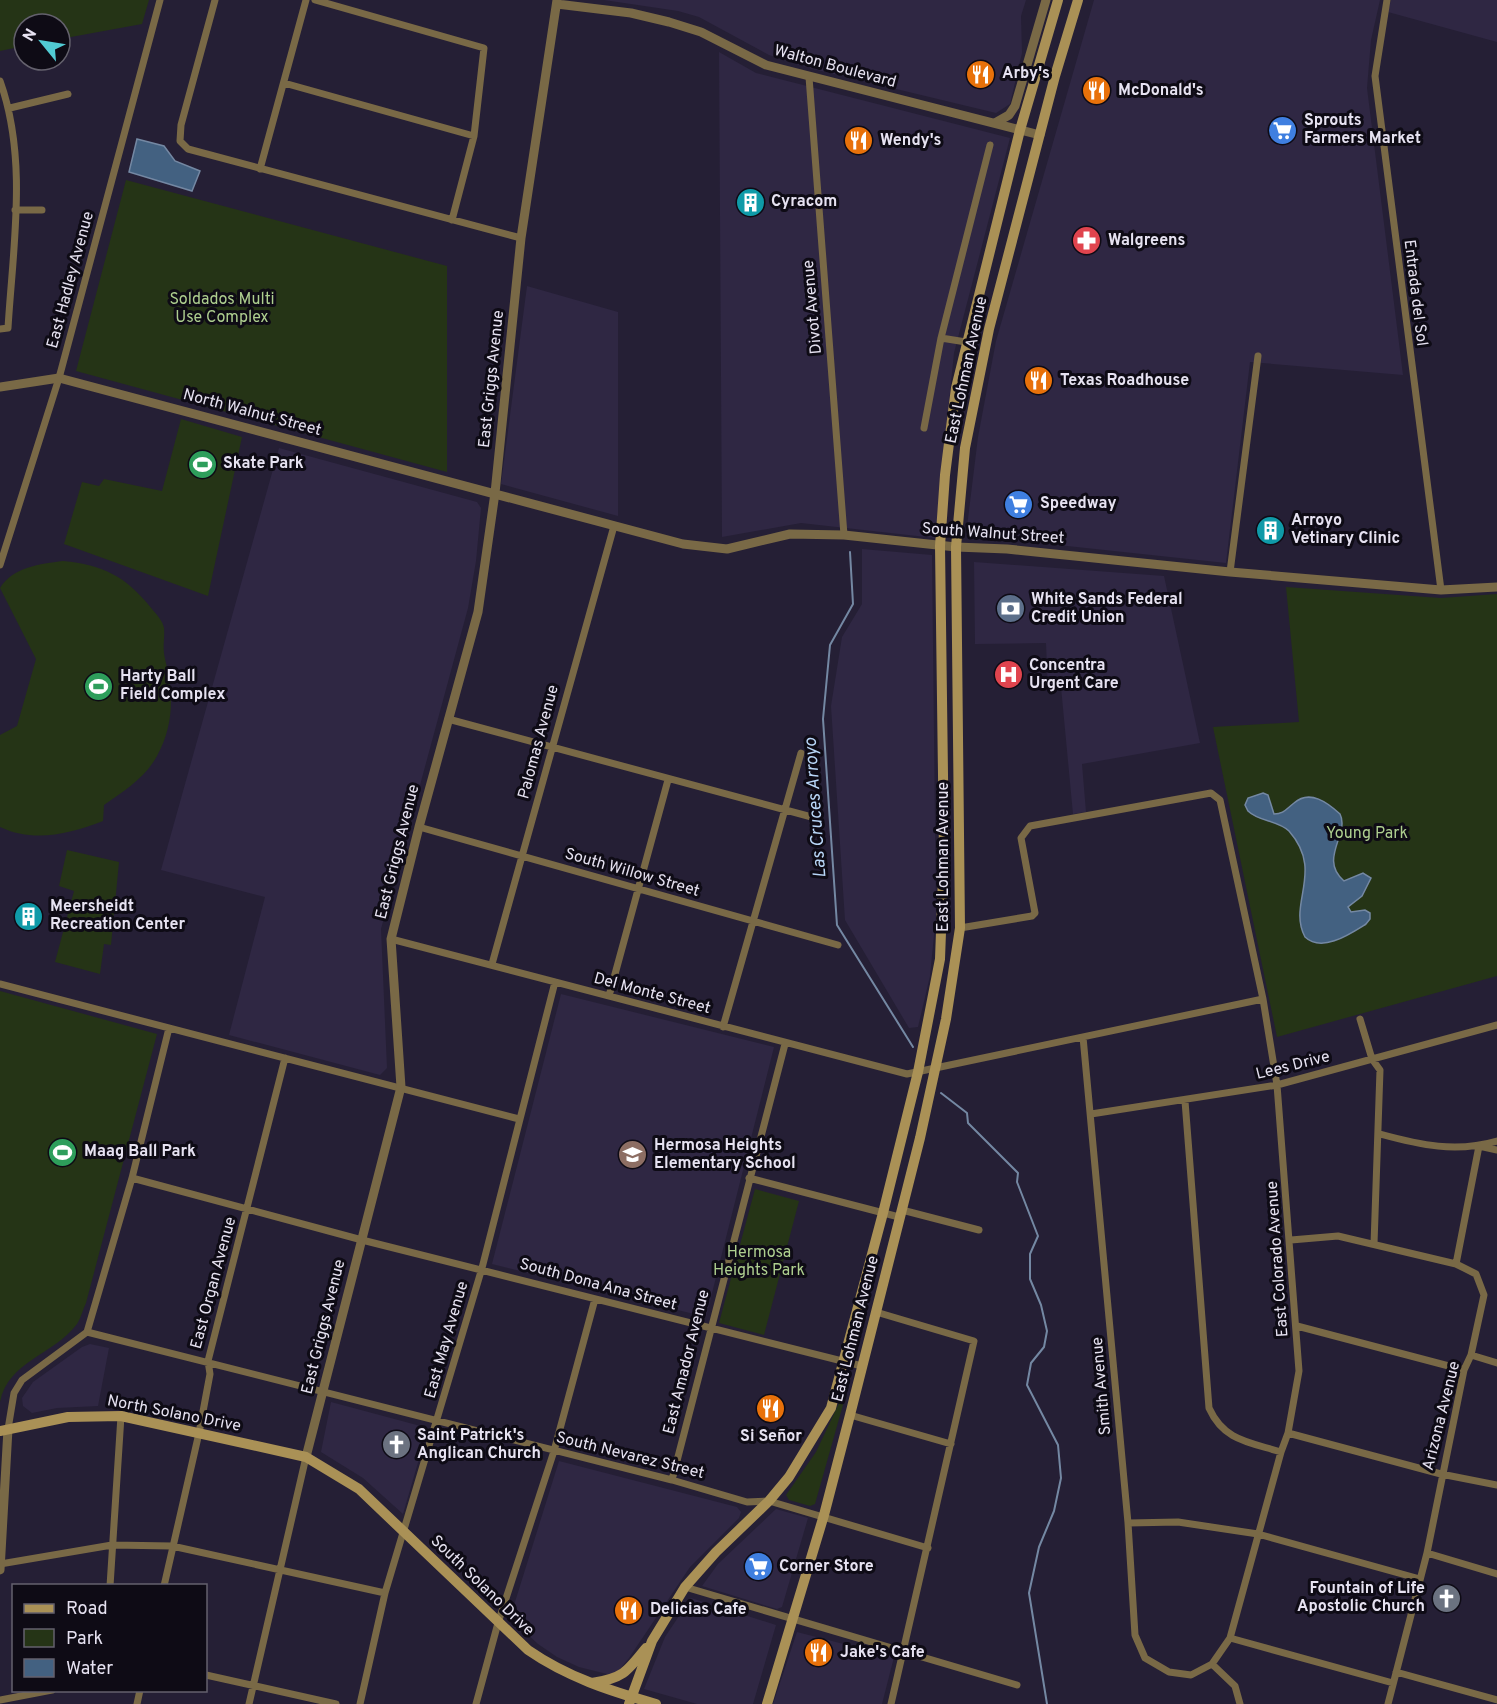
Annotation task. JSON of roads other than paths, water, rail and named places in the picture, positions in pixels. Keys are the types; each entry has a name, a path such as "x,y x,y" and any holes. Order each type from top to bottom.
{"main road":[{"name":"East Lohman Avenue","path":"845,1363 884,1213 912,1073 940,959 943,901 940,546 956,388 1020,130 1058,0"},
{"name":"East Lohman Avenue","path":"767,1704 824,1515 920,1138 946,1019 960,928 956,547 965,448 984,348 1078,0"},
{"path":"966,342 984,348"},
{"path":"949,447 965,448"},
{"path":"589,1684 616,1679 627,1673 652,1641 686,1587 716,1552 769,1501 807,1451 831,1408 845,1363"},
{"name":"North Solano Drive","path":"4,1430 68,1417 121,1416 306,1457"},
{"name":"South Solano Drive","path":"306,1457 333,1471 358,1489 528,1650 551,1666 589,1684 630,1701 656,1704"},
{"path":"630,1701 652,1641"}],"street":[{"name":"East Hadley Avenue","path":"0,565 59,378 160,0"},
{"path":"215,0 181,125 180,141 189,149 521,238"},
{"path":"260,169 306,0"},
{"path":"315,0 484,48 474,136 452,220"},
{"path":"995,123 1009,115 1015,106 1046,0"},
{"name":"Entrada del Sol","path":"1386,0 1375,76 1441,590"},
{"name":"Walton Boulevard","path":"557,2 631,13 669,22 701,32 766,65 1040,135"},
{"name":"East Griggs Avenue","path":"249,1704 306,1457 401,1087 391,939 418,827 478,612 495,493 521,238 557,2"},
{"name":"Divot Avenue","path":"809,77 844,535"},
{"path":"0,81 10,108 16,154 15,210 4,328"},
{"path":"284,83 474,136"},
{"path":"10,108 68,94"},
{"path":"924,428 941,338 990,145"},
{"path":"15,210 42,210"},
{"path":"941,338 966,342"},
{"path":"1230,572 1258,356"},
{"name":"North Walnut Street","path":"0,387 59,378 495,493"},
{"name":"South Walnut Street","path":"495,493 682,544 726,549 790,534 844,535 940,546 1058,554 1230,572 1441,590 1497,586"},
{"name":"Palomas Avenue","path":"492,964 614,526"},
{"path":"448,719 819,819"},
{"path":"723,1027 801,753"},
{"path":"609,996 636,890 668,780"},
{"name":"East Colorado Avenue","path":"960,928 1032,916 1035,913 1021,838 1030,826 1211,793 1220,800 1263,999 1277,1085 1291,1240 1299,1371 1288,1433 1230,1638 1212,1664"},
{"name":"South Willow Street","path":"418,827 838,945"},
{"name":"Del Monte Street","path":"391,939 492,964 785,1044 912,1073"},
{"name":"East May Avenue","path":"360,1704 386,1593 482,1269 555,982"},
{"path":"0,984 519,1119"},
{"path":"912,1073 1263,999"},
{"path":"1360,1019 1372,1059 1380,1070 1380,1134 1374,1244"},
{"name":"Lees Drive","path":"1091,1114 1277,1085 1497,1025"},
{"path":"0,1570 4,1430 14,1393 22,1380 87,1332 132,1178 169,1028"},
{"name":"Smith Avenue","path":"1083,1036 1128,1523 1135,1635 1145,1658 1169,1672 1191,1675 1212,1664"},
{"name":"East Amador Avenue","path":"672,1480 785,1044"},
{"name":"East Organ Avenue","path":"164,1584 199,1433 210,1374 208,1361 285,1058"},
{"path":"1185,1101 1209,1408 1217,1425 1233,1437 1281,1452"},
{"path":"1380,1134 1433,1148 1479,1146 1497,1141"},
{"path":"1479,1146 1497,1150"},
{"path":"1291,1240 1338,1236 1456,1264 1479,1146"},
{"name":"South Dona Ana Street","path":"132,1178 362,1240 862,1366"},
{"path":"749,1178 884,1213 900,1214 979,1230"},
{"name":"Arizona Avenue","path":"1388,1704 1427,1553 1464,1370 1471,1354 1484,1295 1476,1274 1456,1264"},
{"path":"476,1704 498,1623 554,1451 595,1299"},
{"path":"876,1311 974,1341 891,1704"},
{"path":"1297,1326 1464,1370"},
{"name":"South Nevarez Street","path":"87,1332 672,1480 747,1502 769,1501 824,1515 928,1548"},
{"path":"1471,1354 1497,1363"},
{"path":"850,1415 951,1444"},
{"path":"110,1584 121,1416"},
{"path":"1288,1433 1442,1474 1497,1485"},
{"path":"1128,1523 1178,1522 1258,1534 1420,1579"},
{"path":"0,1564 112,1545 172,1546 386,1593"},
{"path":"1427,1553 1497,1574"},
{"path":"686,1587 1017,1685"},
{"path":"1230,1638 1393,1683"},
{"path":"1212,1664 1235,1686 1240,1704"},
{"path":"1396,1672 1497,1700"},
{"path":"207,1675 336,1704"},
{"path":"0,1700 42,1692"}],"water":[{"path":"137,139 164,146 175,161 200,171 192,191 129,172"},
{"path":"1263,793 1268,795 1274,814 1283,812 1300,799 1312,797 1324,802 1340,814 1342,822 1334,864 1337,873 1344,881 1363,873 1371,878 1362,896 1348,907 1351,912 1365,910 1370,913 1370,919 1366,924 1328,943 1319,943 1305,937 1300,912 1305,874 1304,860 1299,846 1285,827 1252,815 1245,805 1248,798"}],"waterway":[{"name":"Las Cruces Arroyo","path":"850,552 853,604 830,645 823,719 837,925 913,1047"},
{"name":"Las Cruces Arroyo","path":"941,1093 967,1113 968,1123 1018,1173 1017,1182 1038,1236 1030,1254 1030,1279 1041,1305 1047,1331 1044,1347 1031,1363 1027,1385 1058,1445 1061,1478 1054,1511 1039,1547 1029,1593 1047,1704"}],"place":[{"name":"Arby's","path":"981,74"},
{"name":"McDonald's","path":"1097,91"},
{"name":"Sprouts Farmers Market","path":"1283,130"},
{"name":"Wendy's","path":"859,141"},
{"name":"Cyracom","path":"750,202"},
{"name":"Walgreens","path":"1087,241"},
{"name":"Texas Roadhouse","path":"1039,381"},
{"name":"Skate Park","path":"202,464"},
{"name":"Speedway","path":"1019,504"},
{"name":"Arroyo Vetinary Clinic","path":"1270,530"},
{"name":"White Sands Federal Credit Union","path":"1010,609"},
{"name":"Concentra Urgent Care","path":"1008,675"},
{"name":"Harty Ball Field Complex","path":"99,686"},
{"name":"Meersheidt Recreation Center","path":"29,916"},
{"name":"Maag Ball Park","path":"63,1152"},
{"name":"Hermosa Heights Elementary School","path":"633,1155"},
{"name":"Si Señor","path":"771,1409"},
{"name":"Saint Patrick's Anglican Church","path":"396,1445"},
{"name":"Corner Store","path":"758,1567"},
{"name":"Fountain of Life Apostolic Church","path":"1446,1598"},
{"name":"Delicias Cafe","path":"629,1610"},
{"name":"Jake's Cafe","path":"819,1653"}],"park label":[{"name":"Soldados Multi Use Complex","path":"222,309"},
{"name":"Young Park","path":"1367,834"},
{"name":"Hermosa Heights Park","path":"759,1262"}]}
